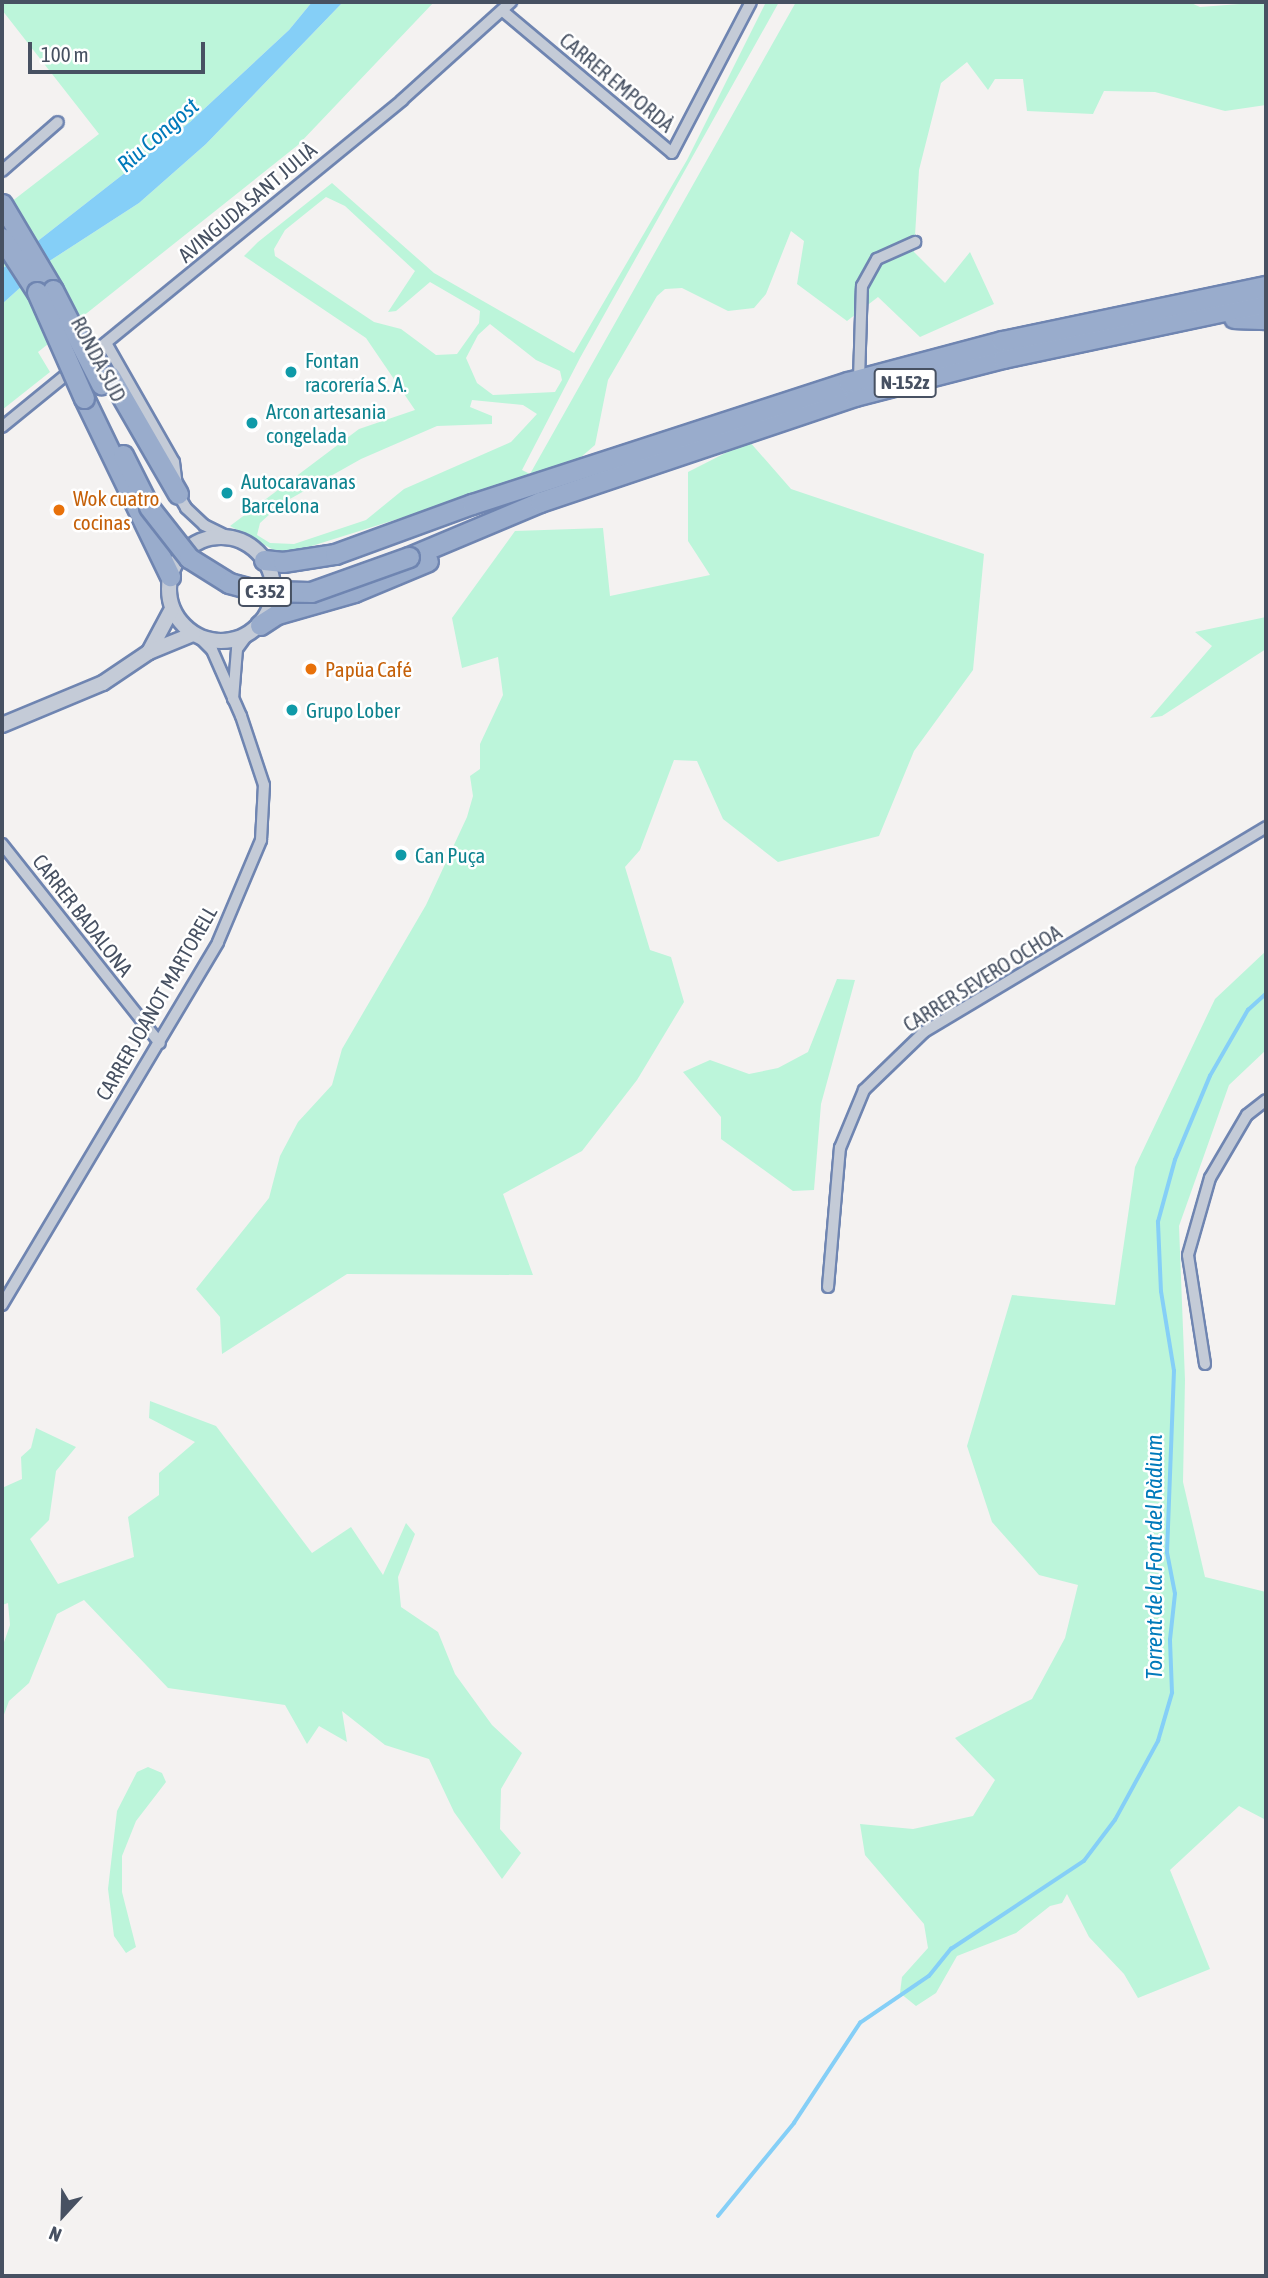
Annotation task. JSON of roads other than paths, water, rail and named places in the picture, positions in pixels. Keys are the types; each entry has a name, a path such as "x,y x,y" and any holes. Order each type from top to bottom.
{"highway":[{"path":"2,204 97,387 178,494"},
{"path":"2,238 45,291 97,387 170,576"},
{"name":"N-152z","path":"264,560 335,555 859,379 1002,341 1266,286"},
{"name":"N-152z","path":"254,630 277,614 354,592 474,542 554,500 855,397 1153,325 1266,302"},
{"path":"1153,325 1247,316 1266,319"},
{"name":"RONDA SUD","path":"97,387 154,503 189,558 229,583 258,592 311,592 409,550"},
{"name":"C-352","path":"409,550 644,449"},
{"name":"C-352","path":"409,550 554,500"}],"street":[{"name":"AVINGUDA SANT JULIÀ","path":"2,426 106,343 504,12 511,2"},
{"name":"CARRER EMPORDÀ","path":"504,12 672,153 751,2"},
{"path":"2,171 58,122"},
{"path":"859,379 862,286 877,259 915,242"},
{"path":"106,343 174,463 178,494 204,525 255,549 264,560 274,588 254,630 237,649 233,701"},
{"path":"196,636 172,609 170,576 176,562 192,546 214,537 231,538"},
{"name":"N-152z","path":"149,652 172,609"},
{"name":"N-152z","path":"2,724 103,683 149,652 196,636 219,642 254,630"},
{"name":"CARRER JOANOT MARTORELL","path":"2,1305 218,942 261,840 264,785 212,650 196,636"},
{"name":"CARRER SEVERO OCHOA","path":"828,1287 840,1148 864,1090 925,1032 1266,827"},
{"name":"CARRER BADALONA","path":"2,844 160,1043"},
{"path":"1205,1364 1188,1255 1210,1178 1247,1115 1266,1100"}],"water":[{"path":"312,2 343,2 206,144 139,203 51,260 2,304 2,269 190,122 289,30"}],"waterway":[{"name":"Torrent de la Font del Ràdium","path":"718,2216 794,2123 860,2023 929,1976 951,1949 1084,1861 1115,1820 1158,1741 1172,1693 1170,1640 1175,1594 1167,1553 1174,1371 1161,1292 1158,1222 1175,1160 1210,1076 1248,1010 1266,994"}],"place":[{"name":"Fontan racorería S. A.","path":"291,372"},
{"name":"Arcon artesania congelada","path":"252,423"},
{"name":"Autocaravanas Barcelona","path":"227,493"},
{"name":"Wok cuatro cocinas","path":"59,510"},
{"name":"Papüa Café","path":"311,669"},
{"name":"Grupo Lober","path":"292,710"},
{"name":"Can Puça","path":"401,855"}],"water label":[{"name":"Riu Congost","path":"158,135"}]}
